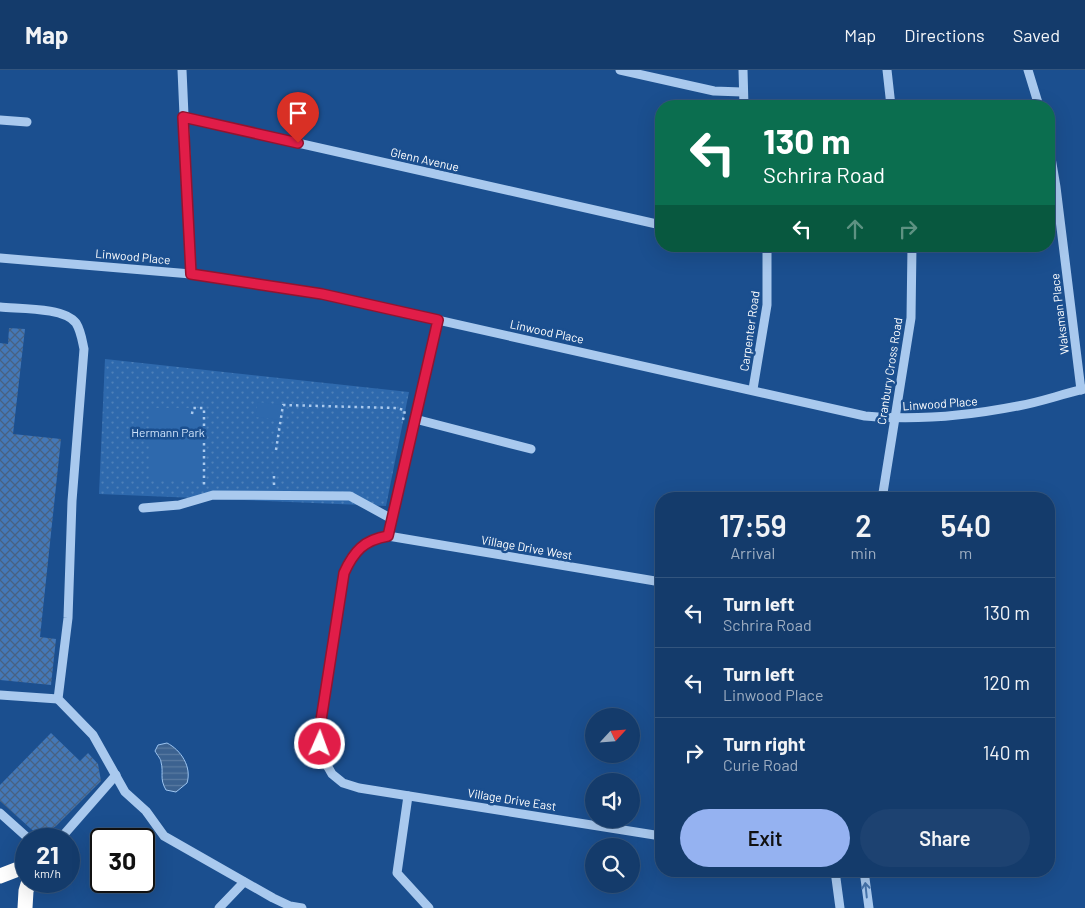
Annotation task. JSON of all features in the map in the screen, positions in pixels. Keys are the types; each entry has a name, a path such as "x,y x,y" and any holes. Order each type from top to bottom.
{"highway":[{"path":"0,876 15,870"},
{"path":"25,908 26,893"}],"street":[{"path":"182,70 191,274"},
{"path":"620,70 714,91 742,92"},
{"path":"743,70 743,100"},
{"path":"887,70 890,100"},
{"path":"1028,70 1037,100"},
{"name":"Glenn Avenue","path":"183,117 655,224"},
{"path":"0,120 27,122"},
{"name":"Waksman Place","path":"1055,181 1083,390"},
{"name":"Carpenter Road","path":"753,389 767,305 767,252"},
{"name":"Cranbury Cross Road","path":"883,492 911,318 912,252"},
{"name":"Linwood Place","path":"0,258 191,274 322,294 753,389 865,416 895,419 974,414 1020,406 1083,390"},
{"path":"0,307 57,312 68,316 75,323 81,334 84,349 72,501 68,618 58,699"},
{"path":"388,536 438,320"},
{"path":"415,419 531,450"},
{"path":"143,508 179,505 213,495 350,496 392,519"},
{"name":"Village Drive West","path":"388,536 655,581"},
{"name":"Village Drive East","path":"388,536 376,538 366,543 352,555 344,573 319,733 324,760 332,774 343,783 359,788 655,835"},
{"path":"0,695 58,699 93,735 125,792 146,812 164,836 244,882 290,906 302,908"},
{"path":"70,828 116,775"},
{"path":"408,796 397,874 429,908"},
{"path":"0,813 17,828"},
{"path":"836,877 840,908"},
{"path":"865,877 869,908"},
{"path":"219,908 244,882"}],"path":[{"path":"276,450 283,404 405,410 401,428"},
{"path":"192,414 193,408 204,408 204,486 213,487"},
{"path":"270,489 274,489 274,476"}],"green space":[{"name":"Hermann Park","path":"105,359 409,392 386,506 99,494"},
{"path":"258,402 283,405 281,420 255,417"},
{"path":"150,408 204,408 205,481 150,481"}],"shaded area":[{"path":"167,743 177,750 187,765 187,783 176,792 166,790 163,782 161,761 155,751 158,745"}],"building":[{"path":"9,328 25,329 13,434 61,439 40,637 56,639 51,685 0,680 0,343 8,344"},
{"path":"51,733 80,761 88,753 98,764 101,781 53,828 30,828 0,801 0,785"}],"route":[{"path":"298,143 183,117 191,274 322,294 438,320 388,536 376,538 366,543 352,555 344,573 319,733 320,744"}]}
